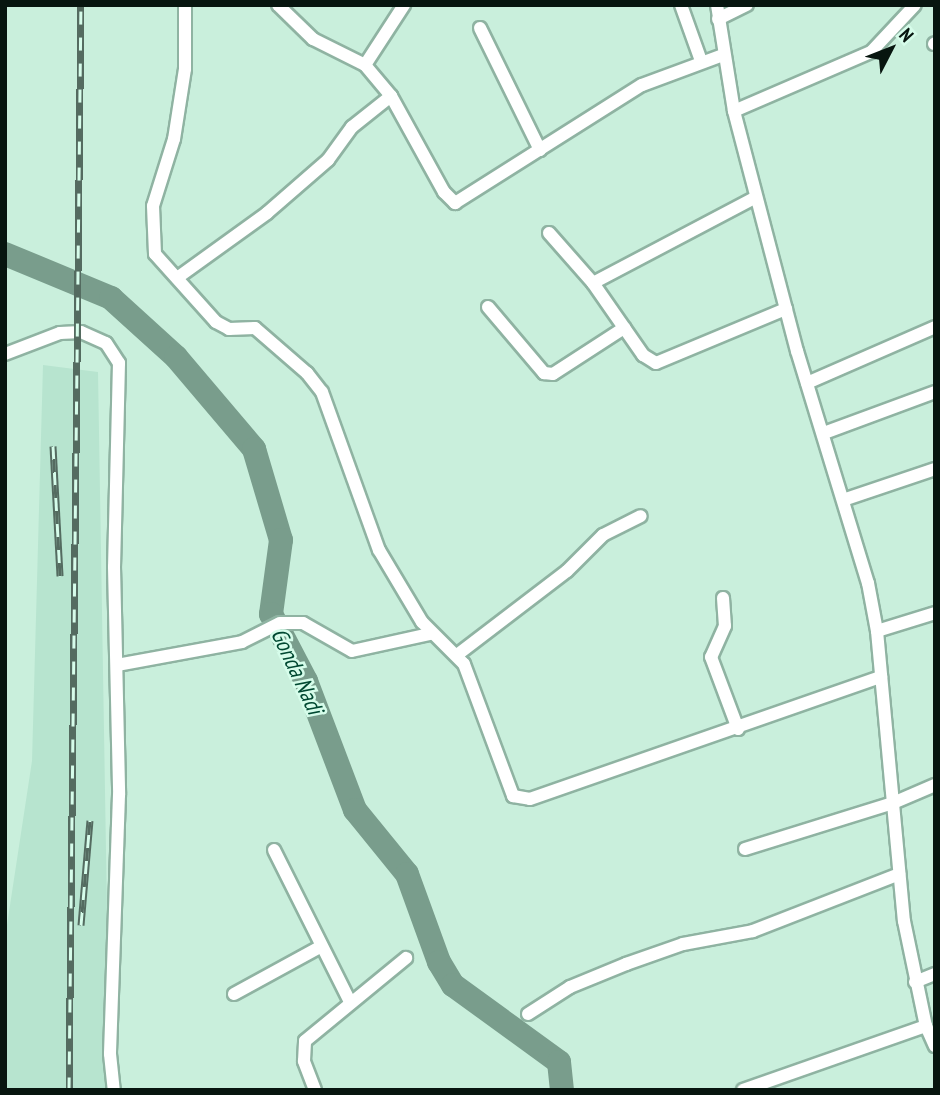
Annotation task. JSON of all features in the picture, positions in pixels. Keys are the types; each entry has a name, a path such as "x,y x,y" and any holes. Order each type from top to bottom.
{"street":[{"path":"185,5 185,69 176,127 153,206 155,254 216,322 229,329 255,328 307,373 322,392 379,550 430,634 457,655 471,679 508,788 520,800 738,729 881,677"},
{"path":"365,65 404,5"},
{"path":"681,5 701,61"},
{"path":"717,5 734,111 807,383 846,499 877,631 899,874 915,982 926,1027 935,1046"},
{"path":"718,19 747,5"},
{"path":"734,111 871,52 915,5"},
{"path":"281,6 313,39 365,65 391,96 444,192 455,203 642,85 723,55"},
{"path":"480,28 540,150"},
{"path":"177,278 267,213 328,160 352,127 391,96"},
{"path":"593,283 757,197"},
{"path":"549,233 593,283 643,355 656,363 786,309"},
{"path":"488,307 544,373 553,374 624,328"},
{"path":"807,383 935,327"},
{"path":"5,354 60,333 81,332 106,344 119,363 119,795 110,1044 114,1090"},
{"path":"824,433 935,392"},
{"path":"846,499 935,468"},
{"path":"457,655 567,571 603,535 641,516"},
{"path":"723,598 725,626 711,657 738,729"},
{"path":"877,631 935,613"},
{"path":"117,666 242,642 280,623 303,623 352,651 430,634"},
{"path":"745,849 892,803 935,785"},
{"path":"274,850 320,947 350,1002"},
{"path":"528,1014 570,987 626,964 683,944 753,931 899,874"},
{"path":"233,994 320,947"},
{"path":"315,1090 304,1061 305,1041 406,958"},
{"path":"915,982 935,974"},
{"path":"743,1090 926,1027"}],"shaded area":[{"path":"43,365 98,372 110,1090 5,1090 5,938 32,761"}],"waterway":[{"name":"Gonda Nadi","path":"5,254 111,298 176,357 254,449 281,540 271,614 306,681 355,810 407,874 439,962 453,985 559,1062 562,1090"}],"railway":[{"path":"69,1090 81,5"},
{"path":"53,446 60,576"},
{"path":"81,925 90,820"}]}
